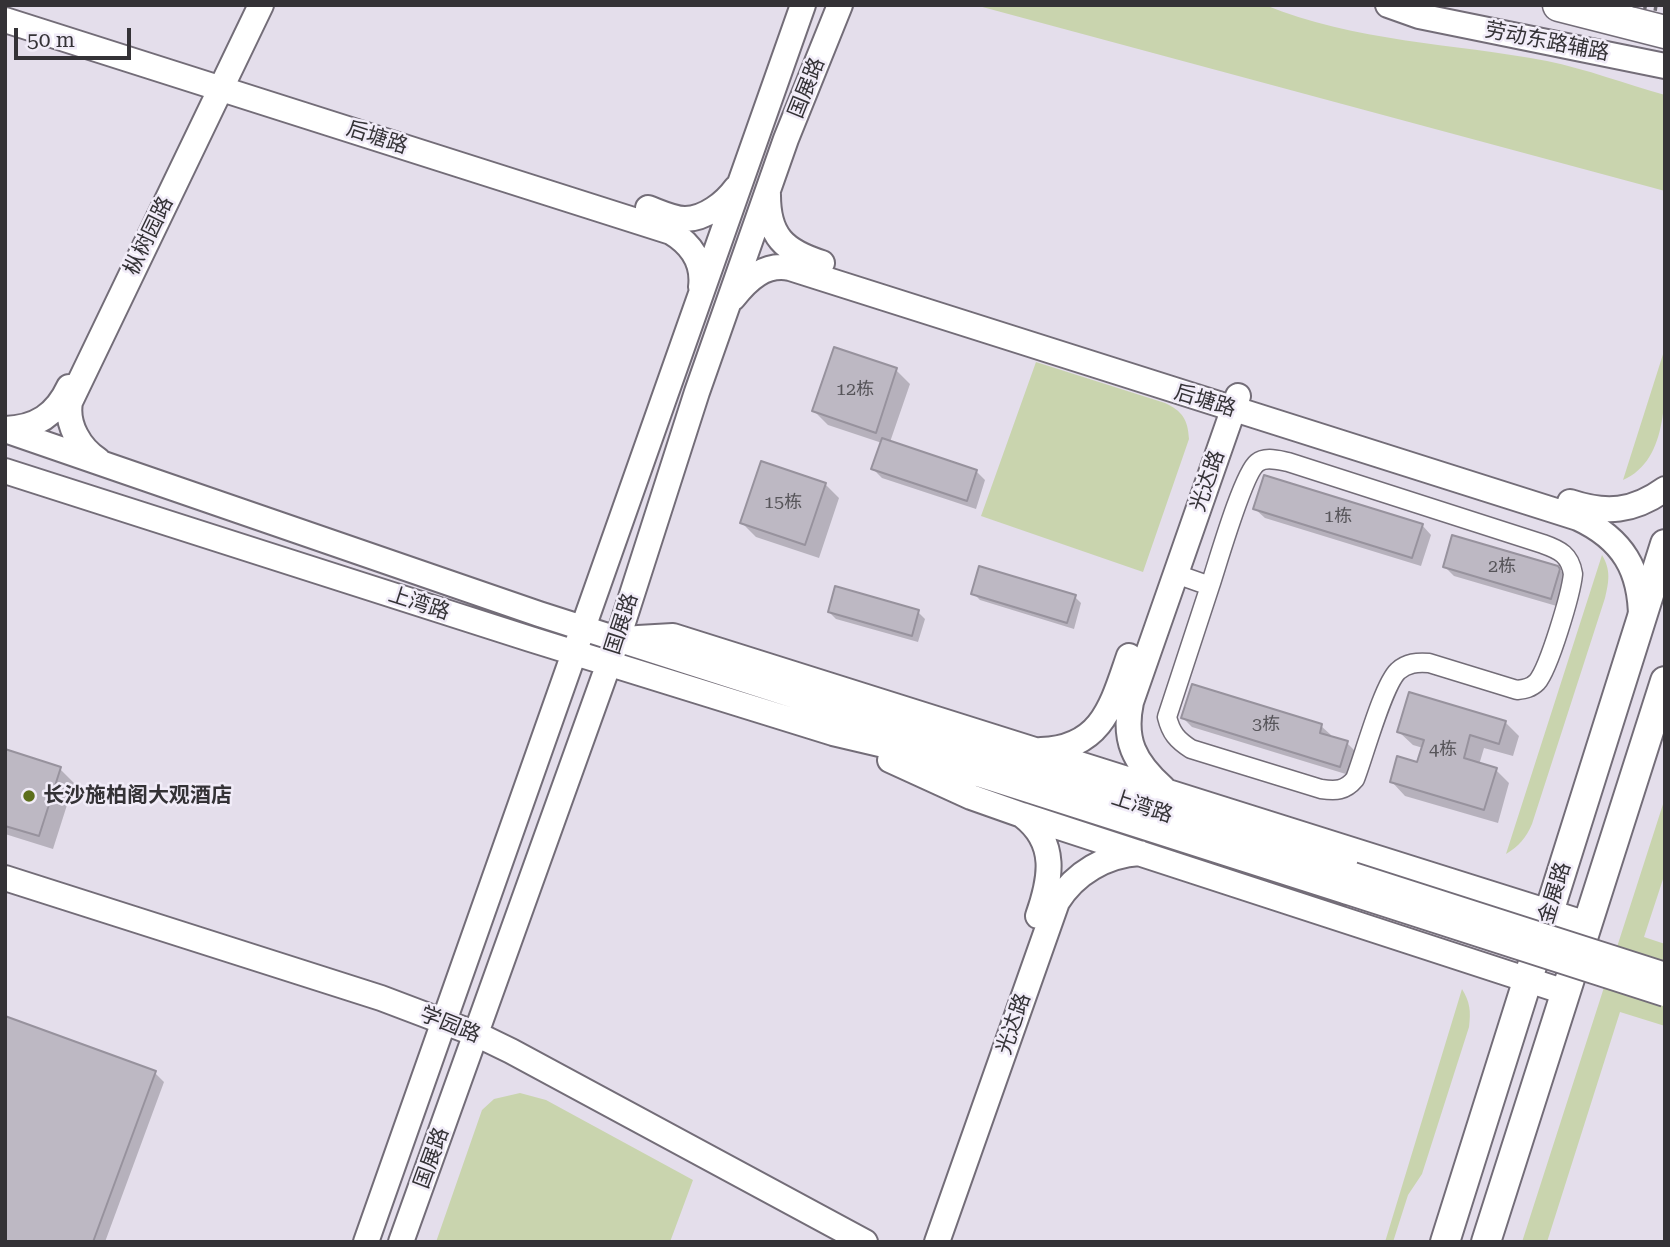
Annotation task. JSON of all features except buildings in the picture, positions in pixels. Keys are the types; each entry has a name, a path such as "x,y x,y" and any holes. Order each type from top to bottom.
{"highway":[{"path":"1559,5 1665,32"}],"main road":[{"name":"后塘路","path":"10,5 220,80 671,232 688,246 701,268 699,301"},
{"name":"枞树园路","path":"102,462 88,452 76,436 70,418 70,402 253,5"},
{"name":"枞树园路","path":"5,430 24,427 45,419 62,401 220,80 261,5"},
{"name":"国展路","path":"366,1242 803,5"},
{"name":"国展路","path":"401,1242 618,638 768,188 840,5"},
{"name":"劳动东路辅路","path":"1388,5 1419,16 1665,66"},
{"name":"后塘路","path":"5,20 220,80 685,219 699,216 724,202 740,182"},
{"name":"后塘路","path":"768,188 770,218 775,232 783,244 796,253 1592,524 1616,542 1630,566 1639,594 1640,620"},
{"name":"后塘路","path":"725,311 738,291 754,275 777,265 1592,509 1623,509 1665,489"},
{"name":"光达路","path":"1172,793 1163,788 1141,765 1132,750 1128,719 1131,702 1176,574 1228,400"},
{"name":"光达路","path":"1035,750 1060,749 1082,741 1094,732 1108,711 1228,400"},
{"name":"上湾路","path":"5,430 526,609 1350,883 1665,994"},
{"name":"上湾路","path":"5,471 833,733 898,748 1665,975"},
{"name":"金展路","path":"1445,1242 1665,544"},
{"name":"上湾路","path":"618,638 673,636 1587,924"},
{"name":"金展路","path":"1486,1242 1665,681"},
{"name":"上湾路","path":"833,733 961,792 1022,815 1565,992"},
{"name":"光达路","path":"921,1242 1048,887 1050,869 1043,839 1031,822 1022,815"},
{"name":"光达路","path":"937,1242 1057,902 1076,877 1121,855 1142,853"},
{"name":"学园路","path":"5,878 381,998 474,1042 865,1242"},
{"name":"学园路","path":"5,894 441,1028"},
{"name":"学园路","path":"474,1042 831,1242"}],"street":[{"path":"1264,460 1288,462 1543,544 1566,555 1572,564 1573,574 1545,667 1535,685 1517,690 1429,663 1417,662 1408,665 1399,670 1387,689 1355,779 1344,789 1332,791 1191,749 1178,741 1170,729 1167,717 1170,703 1210,586 1245,482 1256,464 1264,460"},
{"path":"1176,574 1210,586"}],"green space":[{"path":"975,5 1265,5 1334,27 1576,68 1665,95 1665,191"},
{"path":"1665,348 1664,403 1657,441 1638,470 1623,480"},
{"path":"1036,362 1165,403 1176,409 1185,421 1189,439 1143,572 981,516"},
{"path":"1602,555 1608,576 1605,598 1532,824 1522,841 1506,854"},
{"path":"1665,798 1665,873 1644,937 1665,944 1665,1026 1620,1012 1547,1242 1522,1242"},
{"path":"1462,989 1469,1007 1469,1027 1422,1174 1408,1195 1393,1242 1385,1242"},
{"path":"520,1093 546,1100 693,1180 670,1242 436,1242 482,1110 494,1099"}],"railway":[{"path":"1633,5 1665,10"}],"place":[{"name":"长沙施柏阁大观酒店","path":"29,796"}]}
